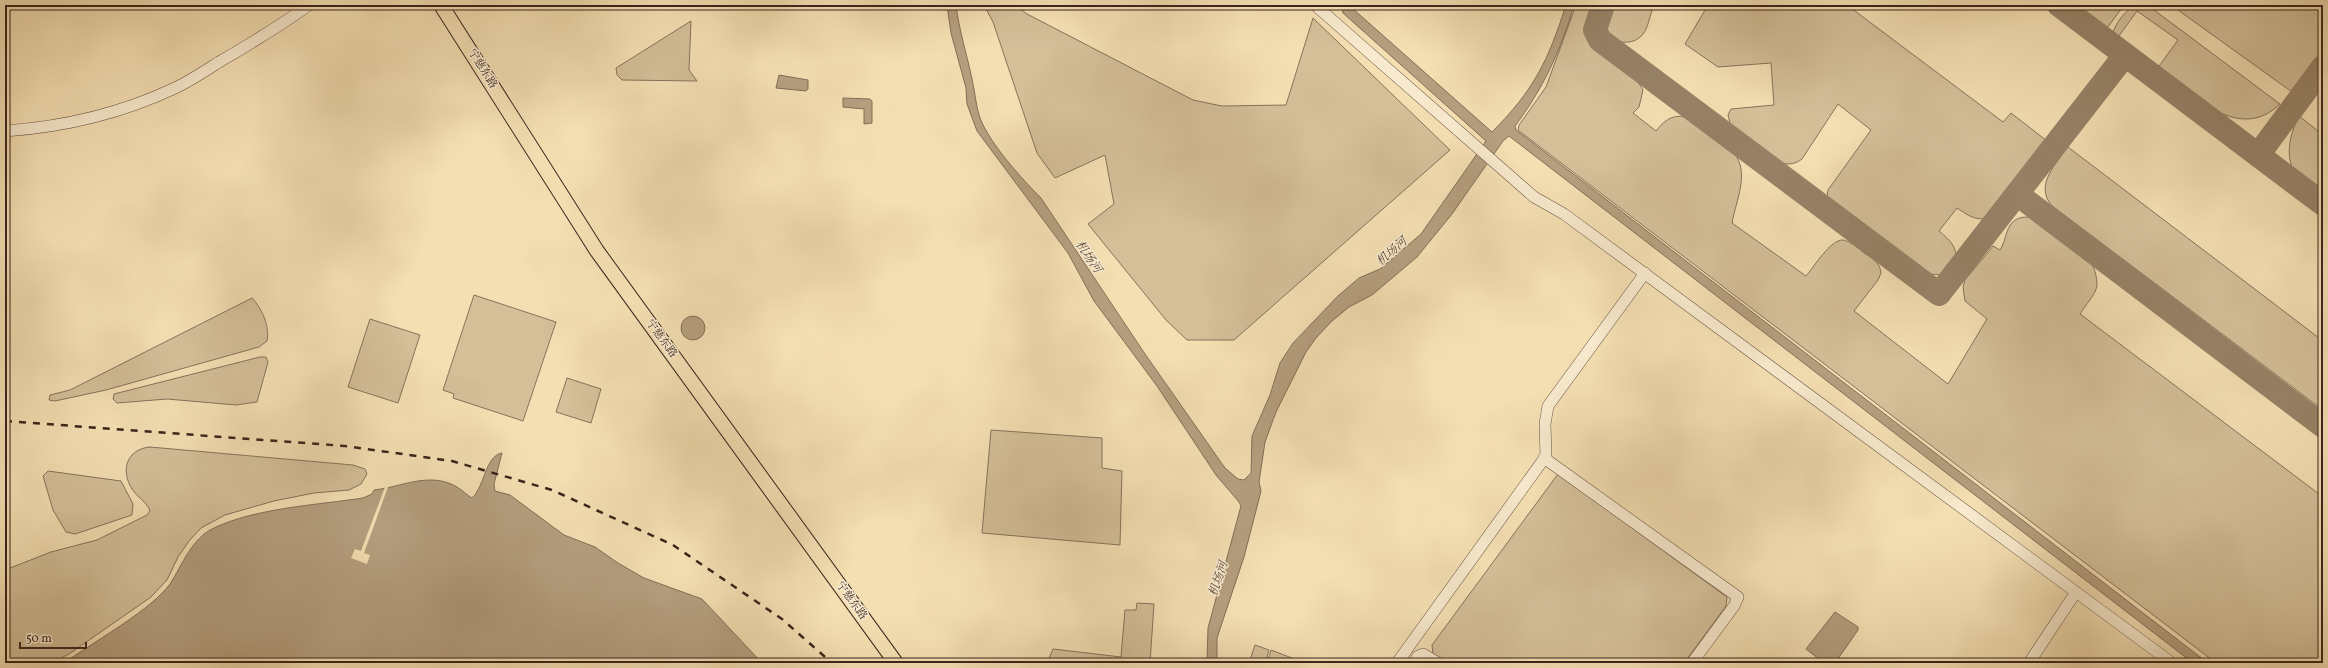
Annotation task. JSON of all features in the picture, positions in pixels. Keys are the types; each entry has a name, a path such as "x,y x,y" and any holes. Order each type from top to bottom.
{"main road":[{"name":"宁慈东路","path":"441,5 597,251 896,663"}],"street":[{"path":"5,131 40,128 75,122 117,110 175,88 283,24 309,5"},
{"path":"1315,5 1509,178 1534,197 1564,214 1645,273 2172,663"},
{"path":"1397,663 1544,458 1548,406 1645,273"},
{"path":"1544,458 1738,597 1734,606 1692,663"},
{"path":"2029,663 2076,592"},
{"path":"1414,663 1418,656 1423,654 1438,663"}],"shaded area":[{"path":"785,5 824,5 824,9"},
{"path":"947,5 956,5 980,118 991,139 1016,171 1041,198 1145,354 1225,468 1238,479 1244,480 1251,473 1252,436 1270,395 1280,363 1293,343 1338,296 1359,278 1380,269 1421,234 1486,141 1343,13 1341,5 1353,5 1352,8 1492,132 1519,102 1529,88 1546,59 1566,5 1574,5 1557,53 1543,83 1515,126 1516,130 2208,663 2193,663 1509,136 1503,141 1452,214 1417,257 1372,295 1349,307 1331,322 1316,338 1306,352 1276,412 1265,442 1259,482 1261,491 1244,557 1217,638 1217,663 1207,663 1208,628 1241,506 1216,475 1157,386 1094,301 1068,253 977,131 967,104 966,88 951,33"},
{"path":"984,5 1015,5 1027,14 1193,100 1222,106 1286,105 1313,18 1450,150 1234,340 1187,340 1166,320 1088,224 1114,204 1105,155 1055,178 1037,153 993,22"},
{"path":"1576,5 1593,5 1589,23 1590,37 1595,47 1603,55 1624,69 1634,78 1643,90 1639,107 1633,113 1656,131 1670,118 1678,116 1688,118 1734,153 1739,161 1741,178 1739,196 1732,223 1806,276 1828,249 1838,241 1843,240 1854,245 1873,259 1879,266 1881,273 1878,280 1854,311 1948,384 1987,319 1965,301 1963,287 1965,280 1993,246 2000,250 2010,225 2019,218 2030,217 2038,219 2057,231 2080,250 2089,259 2092,265 2096,275 2097,285 2092,296 2080,314 2323,497 2323,663 2216,663 1518,130 1519,125 1546,87"},
{"path":"1611,5 1655,5 1643,35 1634,41 1623,42 1613,39 1609,35 1605,26 1606,15"},
{"path":"1708,5 1847,5 2003,122 2011,113 2047,141 1992,215 1982,219 1973,218 1957,208 1939,231 1951,242 1955,250 1956,260 1954,266 1943,275 1929,274 1827,196 1828,190 1871,130 1838,104 1802,159 1792,164 1781,163 1731,127 1728,115 1731,109 1774,105 1771,63 1718,67 1685,44"},
{"path":"2065,5 2124,5 2107,28 2102,32"},
{"path":"2135,5 2150,7 2280,104 2264,115 2248,119 2232,117 2216,111 2200,102 2157,69 2178,40 2137,11 2116,40 2113,40 2116,25 2123,15"},
{"path":"2171,5 2323,5 2323,51 2292,92"},
{"path":"691,21 689,70 697,81 622,80 617,75 616,68"},
{"path":"779,75 808,80 808,89 806,91 776,88"},
{"path":"843,98 870,99 872,101 872,123 864,124 864,109 843,107"},
{"path":"2299,116 2323,135 2323,196 2300,180 2293,170 2289,155 2290,146 2293,130"},
{"path":"2068,147 2323,341 2323,410 2051,205 2045,189 2046,182 2053,167"},
{"path":"474,295 556,322 523,421 453,398 454,394 443,390"},
{"path":"252,298 262,312 268,335 267,341 259,347 106,390 55,401 49,400 50,395 70,390"},
{"path":"693,316 702,319 705,328 702,337 693,340 684,337 681,328 684,319"},
{"path":"370,319 420,335 398,403 348,387"},
{"path":"260,357 266,357 268,362 257,402 236,405 167,399 117,403 113,399 114,394"},
{"path":"567,378 601,389 591,423 556,412"},
{"path":"991,430 1102,438 1102,468 1122,471 1120,545 982,533"},
{"path":"150,447 353,465 365,469 367,474 361,484 349,490 314,493 274,501 225,515 201,528 189,541 178,557 167,580 151,597 69,654 51,663 5,663 5,570 51,552 97,540 147,515 150,511 147,505 136,495 128,482 126,468 131,456 142,449"},
{"path":"502,453 494,484 495,491 510,495 564,535 595,547 618,563 644,578 702,599 762,663 62,663 151,604 170,584 193,545 214,528 231,521 267,512 363,498 372,494 374,490 416,481 437,480 447,482 472,498 480,486 488,465 496,455"},
{"path":"48,471 121,481 133,504 132,515 75,534 66,532 53,510 43,476"},
{"path":"1558,474 1727,597 1726,606 1684,663 1445,663 1433,654 1432,645"},
{"path":"1137,603 1154,604 1150,663 1047,663 1053,649 1121,657 1125,610 1136,610"},
{"path":"1835,612 1858,627 1858,630 1835,663 1824,663 1806,649"},
{"path":"1255,645 1269,650 1265,663 1249,663"},
{"path":"1271,650 1305,663 1267,663"}],"pier":[{"path":"385,487 388,487 364,553 370,555 367,564 351,558 355,549 361,551"}],"taxiway":[{"path":"1603,5 1595,30 1600,40 1939,294 2125,55"},
{"path":"2059,5 2323,204"},
{"path":"2258,155 2323,67"},
{"path":"2017,194 2323,426"}],"railway":[{"path":"5,421 345,446 452,461 552,490 673,545 782,619 832,663"}],"water label":[{"name":"机场河","path":"1392,252"},
{"name":"机场河","path":"1088,257"},
{"name":"机场河","path":"1219,579"}]}
